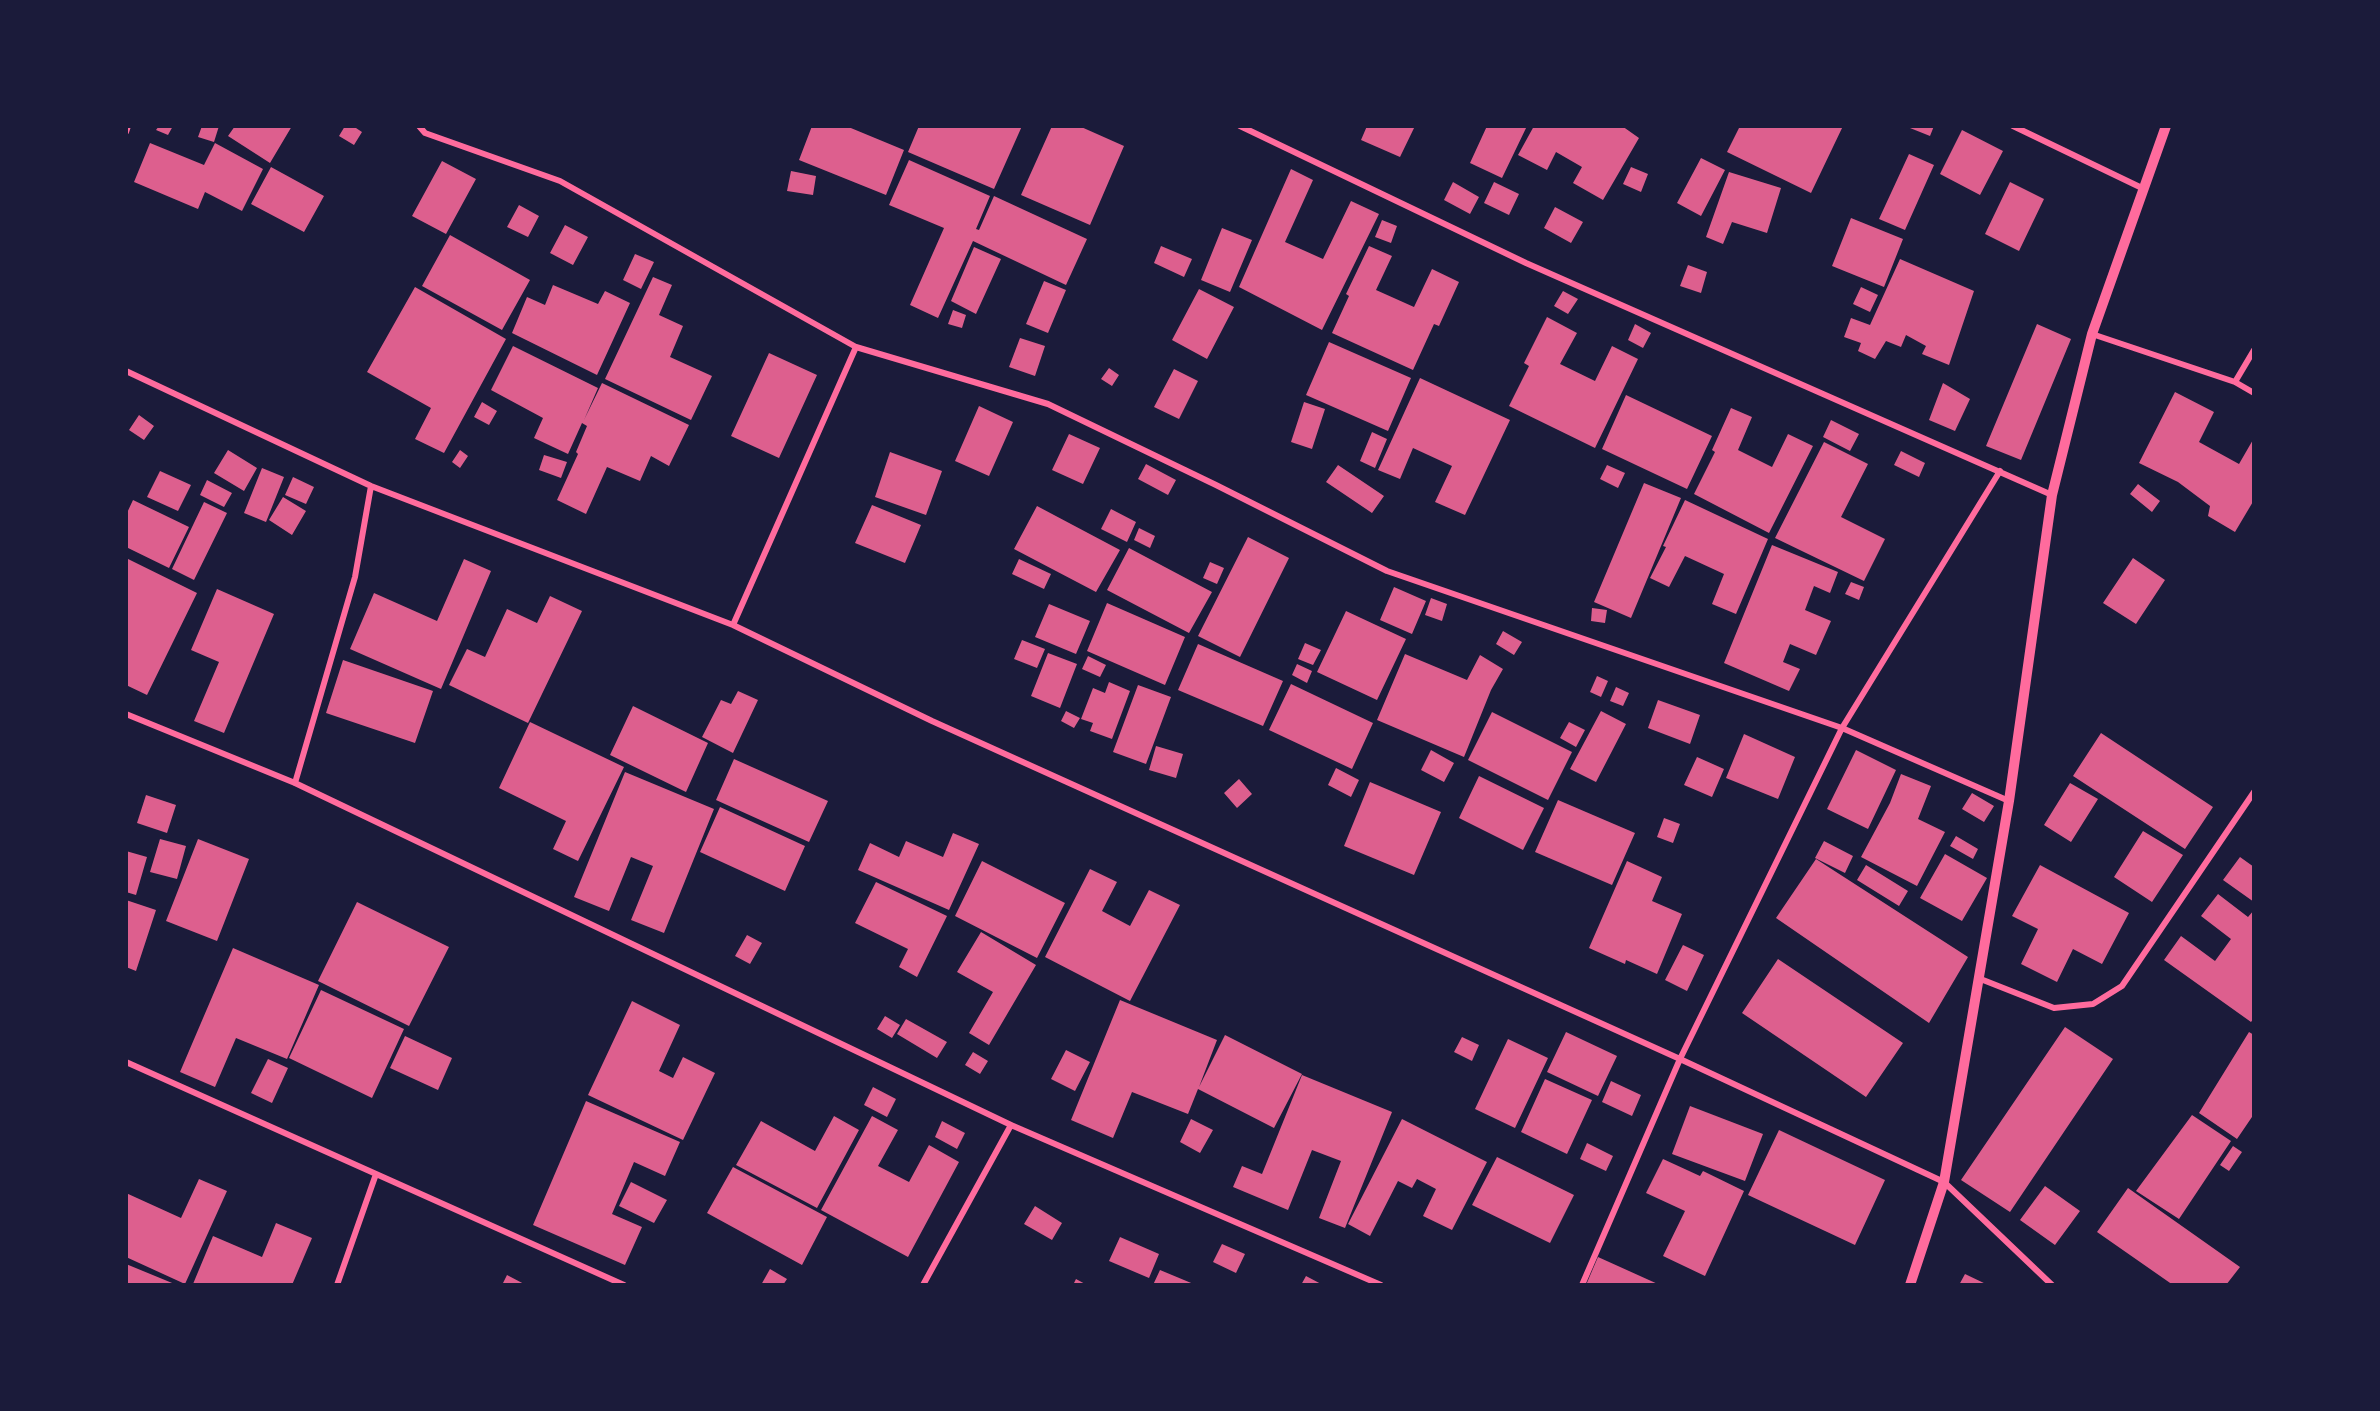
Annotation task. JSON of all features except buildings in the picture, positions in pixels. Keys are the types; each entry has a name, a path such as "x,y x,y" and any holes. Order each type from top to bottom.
{"street":[{"path":"126,132 128,126"},
{"path":"419,126 424,133 560,181 856,347 1048,404 1216,485 1387,572 1842,728 2009,801"},
{"path":"1240,126 1526,263 2052,495"},
{"path":"2013,126 2144,189"},
{"path":"1910,1285 1944,1182 2009,801 2052,495 2092,334 2166,126"},
{"path":"2092,334 2235,382 2254,393"},
{"path":"733,625 856,347"},
{"path":"2235,382 2254,350"},
{"path":"126,371 371,486 733,625 932,722 1680,1059 1944,1182 2052,1285"},
{"path":"1582,1285 1680,1059 1842,728 2000,471"},
{"path":"295,783 355,577 371,486"},
{"path":"126,714 295,783 1011,1125 1381,1285"},
{"path":"1978,978 2054,1008 2093,1004 2122,986 2254,792"},
{"path":"126,1062 624,1285"},
{"path":"924,1285 1011,1125"},
{"path":"337,1285 376,1174"}]}
